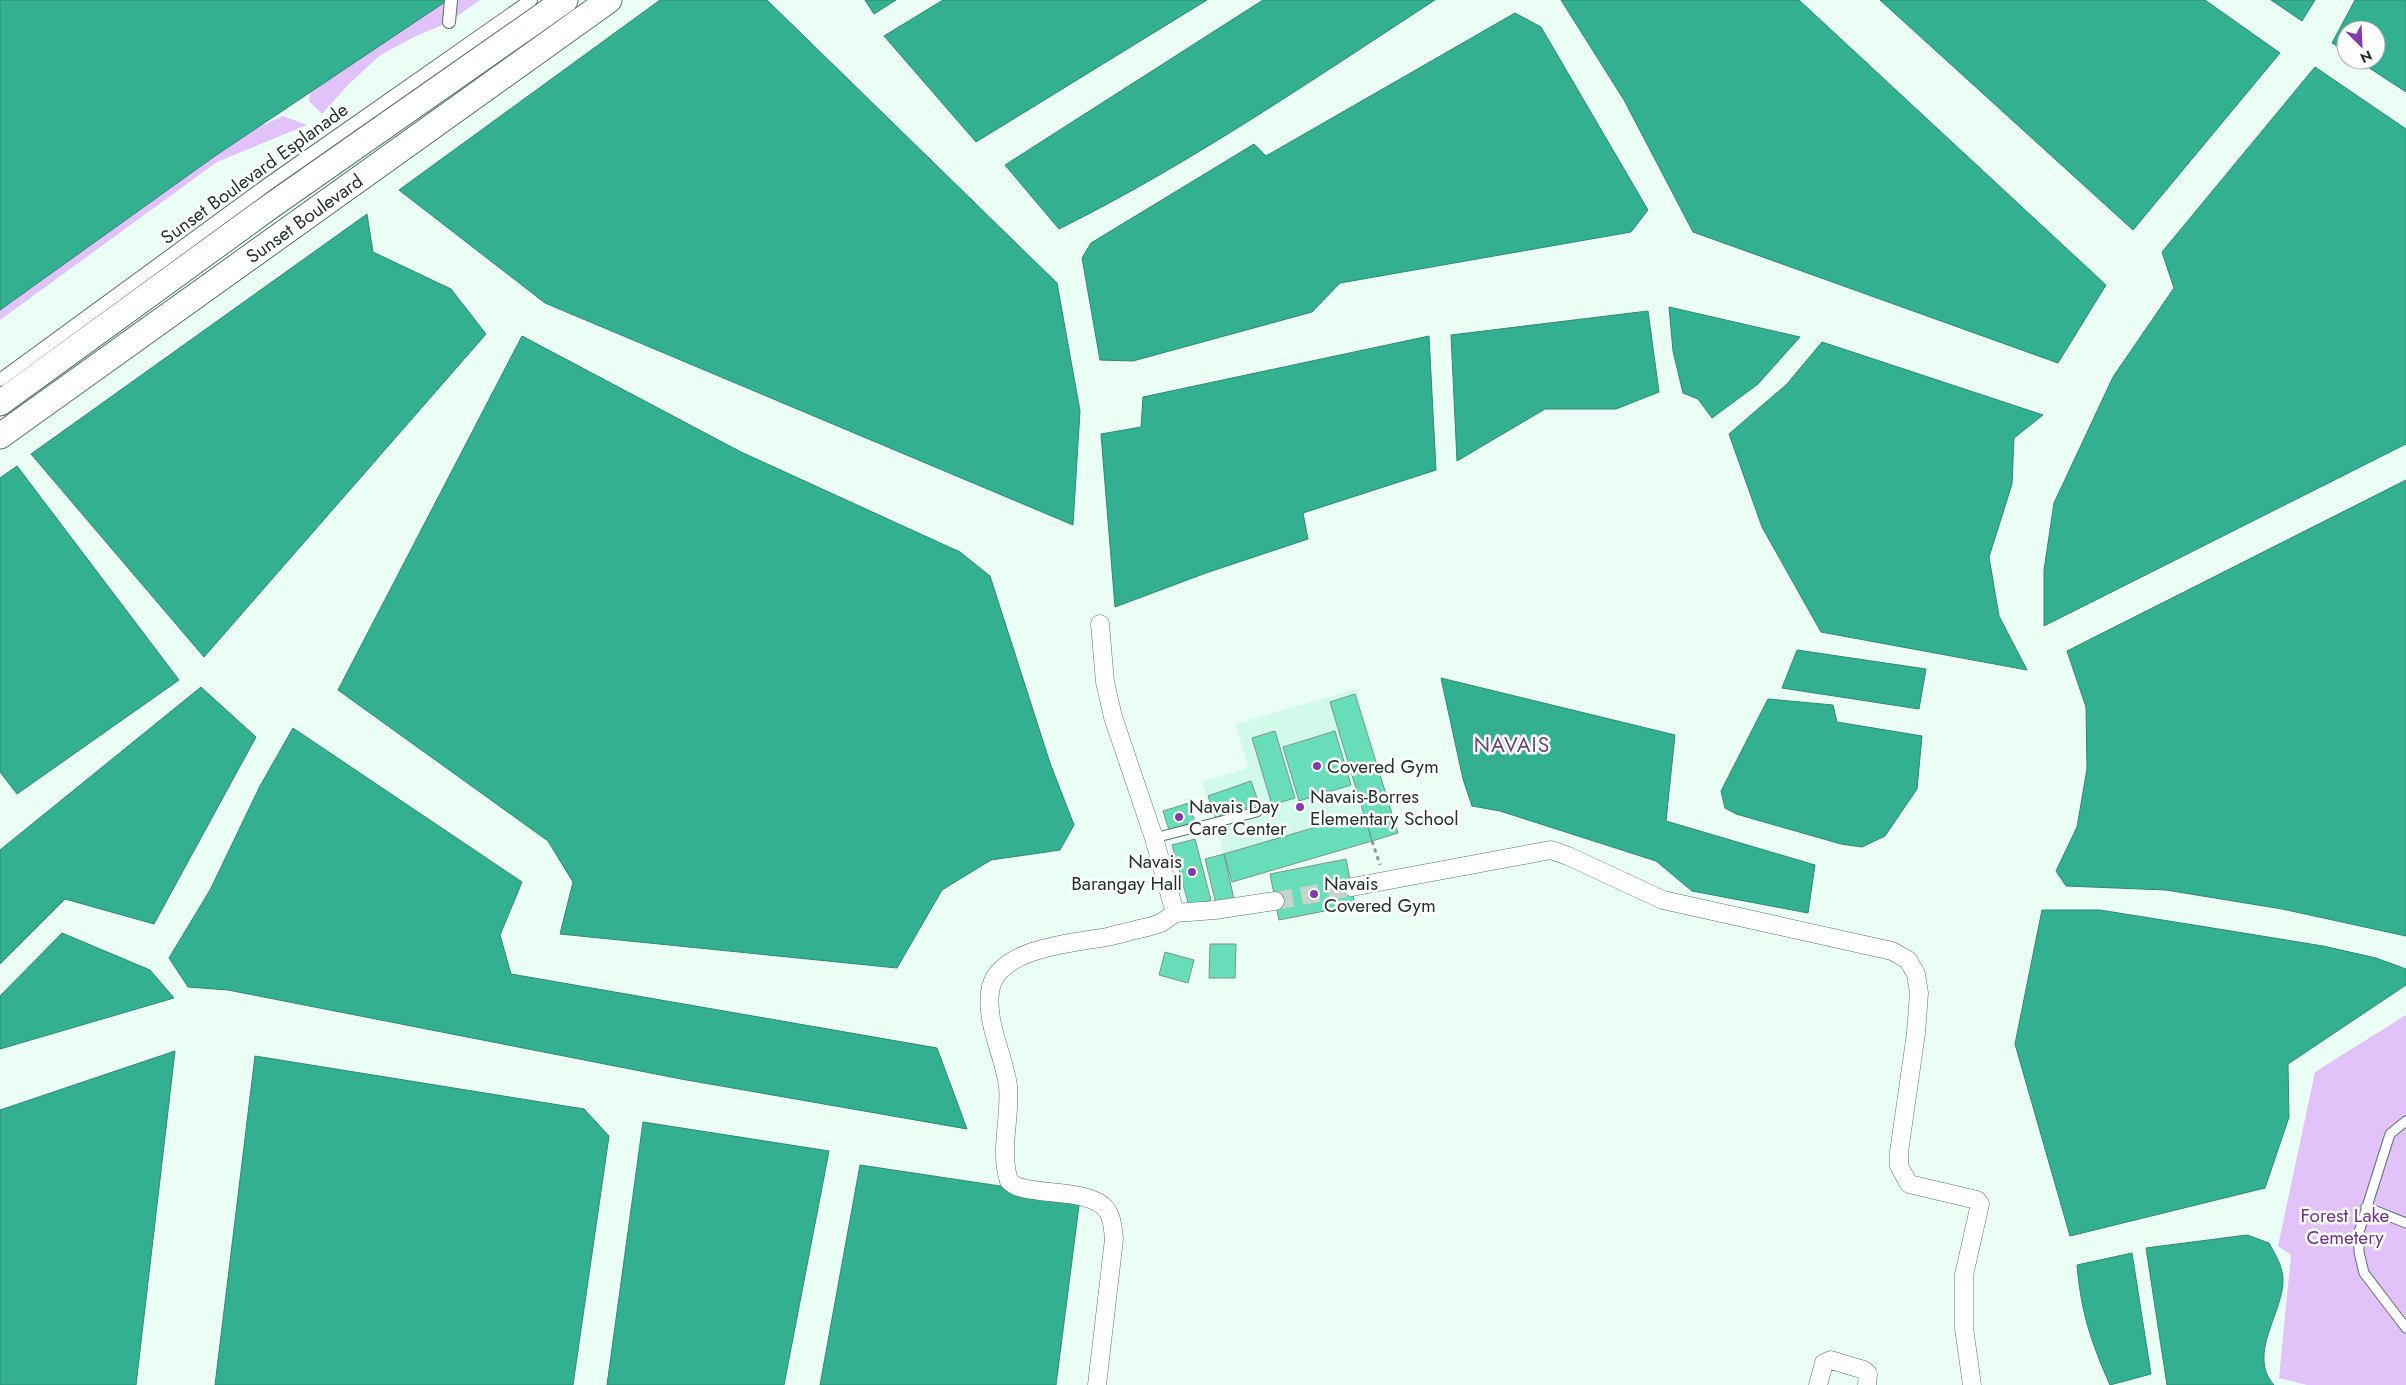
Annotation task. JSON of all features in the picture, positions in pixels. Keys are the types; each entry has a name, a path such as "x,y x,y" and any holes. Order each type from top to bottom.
{"main road":[{"name":"Sunset Boulevard","path":"0,403 268,208 565,0"},
{"name":"Sunset Boulevard","path":"0,436 609,0"}],"street":[{"path":"449,22 450,0"},
{"name":"Sunset Boulevard Esplanade","path":"0,380 268,184 532,0"},
{"path":"1100,624 1105,682 1113,717 1154,838 1175,913"},
{"path":"1352,887 1551,850 1568,856 1662,900 1892,951 1908,960 1916,974 1919,993 1916,1033 1898,1152 1899,1166 1910,1184 1977,1200 1980,1204 1964,1274 1964,1328 1972,1385"},
{"path":"1097,1385 1114,1239 1112,1222 1108,1211 1091,1200 1019,1187 1009,1181 1004,1155 1008,1087 997,1047 991,1014 990,992 996,976 1006,966 1023,955 1056,946 1148,927 1161,922 1175,913 1275,901"},
{"path":"1818,1385 1824,1363 1831,1360 1864,1370 1868,1374 1867,1385"}],"lane":[{"path":"1154,838 1257,812"},
{"path":"2406,1121 2390,1134 2359,1232 2359,1252 2364,1273 2406,1328"},
{"path":"2366,1207 2406,1223"}],"path":[{"path":"1372,841 1382,872 1381,882"}],"shaded area":[{"path":"0,0 448,0 215,156 0,310"},
{"path":"660,0 767,0 1057,283 1080,411 1073,525 545,303 399,190"},
{"path":"865,0 896,0 874,14"},
{"path":"943,0 1207,0 976,142 884,36"},
{"path":"1263,0 1435,0 1203,149 1108,204 1059,229 1005,165"},
{"path":"1561,0 1799,0 2106,285 2058,363 1693,232 1624,100"},
{"path":"1880,0 2205,0 2280,53 2133,230"},
{"path":"2271,0 2315,0 2302,21"},
{"path":"2355,0 2406,0 2406,92 2372,70 2386,70 2386,20 2344,20"},
{"path":"1515,13 1541,27 1648,210 1631,232 1340,283 1312,312 1133,361 1100,360 1082,258 1091,243 1254,144 1266,156"},
{"path":"2336,36 2336,46 2332,43"},
{"path":"2315,67 2406,129 2406,444 2044,626 2044,570 2054,503 2113,377 2174,288 2162,252"},
{"path":"367,214 373,252 451,289 486,334 204,657 31,454"},
{"path":"1669,307 1800,337 1758,384 1712,418 1698,399 1683,393 1673,351"},
{"path":"1648,311 1659,392 1616,409 1545,409 1457,461 1451,335"},
{"path":"522,336 741,452 960,552 990,576 1050,763 1074,825 1060,850 991,860 942,890 897,968 560,934 573,882 548,841 338,690"},
{"path":"1429,336 1436,470 1303,513 1308,539 1206,573 1115,607 1101,434 1141,427 1143,397"},
{"path":"1822,342 2043,415 2014,438 2012,484 1989,557 1999,616 2027,670 1821,632 1762,527 1729,434 1787,384"},
{"path":"17,466 179,680 17,794 0,772 0,478"},
{"path":"2406,480 2406,936 2282,909 2166,890 2066,886 2056,871 2077,827 2087,769 2086,707 2067,651"},
{"path":"1797,650 1926,669 1919,709 1782,688"},
{"path":"1441,678 1675,735 1666,821 1815,865 1808,913 1692,891 1656,861 1500,811 1472,806 1463,779"},
{"path":"201,687 256,737 154,924 65,899 0,964 0,850"},
{"name":"Navais-Borres Elementary School","path":"1356,689 1398,833 1232,882 1202,782 1248,768 1236,724"},
{"path":"1768,699 1833,705 1837,722 1922,736 1917,789 1885,836 1862,847 1841,844 1736,814 1725,808 1721,791"},
{"path":"293,728 522,882 500,935 511,974 937,1048 967,1129 681,1079 228,990 188,987 169,958 210,890 260,786"},
{"path":"2042,910 2100,910 2323,946 2376,958 2406,969 2406,985 2288,1064 2289,1117 2265,1188 2070,1236 2015,1044"},
{"path":"62,933 150,970 174,998 0,1049 0,996"},
{"path":"175,1051 136,1385 0,1385 0,1110"},
{"path":"255,1056 584,1109 609,1136 573,1385 215,1385"},
{"path":"643,1122 829,1151 784,1385 607,1385"},
{"path":"860,1165 1080,1198 1056,1385 820,1385"},
{"path":"2247,1235 2269,1243 2278,1260 2283,1278 2282,1291 2265,1346 2264,1360 2266,1373 2274,1385 2167,1385 2146,1248"},
{"path":"2132,1253 2151,1374 2110,1385 2097,1355 2084,1312 2077,1265"}],"green space":[{"path":"396,0 480,0 449,22 412,38 379,56 348,85 322,114 309,101 311,82"},
{"path":"283,116 307,125 217,162 0,320 0,294 246,133"},
{"name":"Forest Lake Cemetery","path":"2406,1015 2406,1385 2307,1385 2279,1378 2291,1255 2278,1246 2315,1072"}],"building":[{"path":"1355,694 1398,833 1372,841 1330,702"},
{"path":"1275,731 1295,798 1272,805 1252,738"},
{"name":"Covered Gym","path":"1335,731 1351,785 1299,801 1283,747"},
{"path":"1251,781 1259,804 1216,818 1208,796"},
{"name":"Navais Day Care Center","path":"1189,803 1195,822 1169,830 1163,811"},
{"path":"1364,813 1372,841 1232,882 1224,854"},
{"name":"Navais Barangay Hall","path":"1195,839 1211,900 1189,906 1172,845"},
{"path":"1224,854 1235,904 1217,908 1205,859"},
{"name":"Navais Covered Gym","path":"1346,859 1355,905 1279,920 1270,874"},
{"path":"1210,944 1236,944 1235,978 1209,978"},
{"path":"1165,952 1194,960 1188,983 1159,975"}],"tunnel":[{"path":"1275,901 1352,887"}],"place":[{"name":"Covered Gym","path":"1317,766"},
{"name":"Navais-Borres Elementary School","path":"1300,807"},
{"name":"Navais Day Care Center","path":"1179,817"},
{"name":"Navais Barangay Hall","path":"1192,872"},
{"name":"Navais Covered Gym","path":"1314,894"}],"district":[{"name":"NAVAIS","path":"1512,745"}]}
